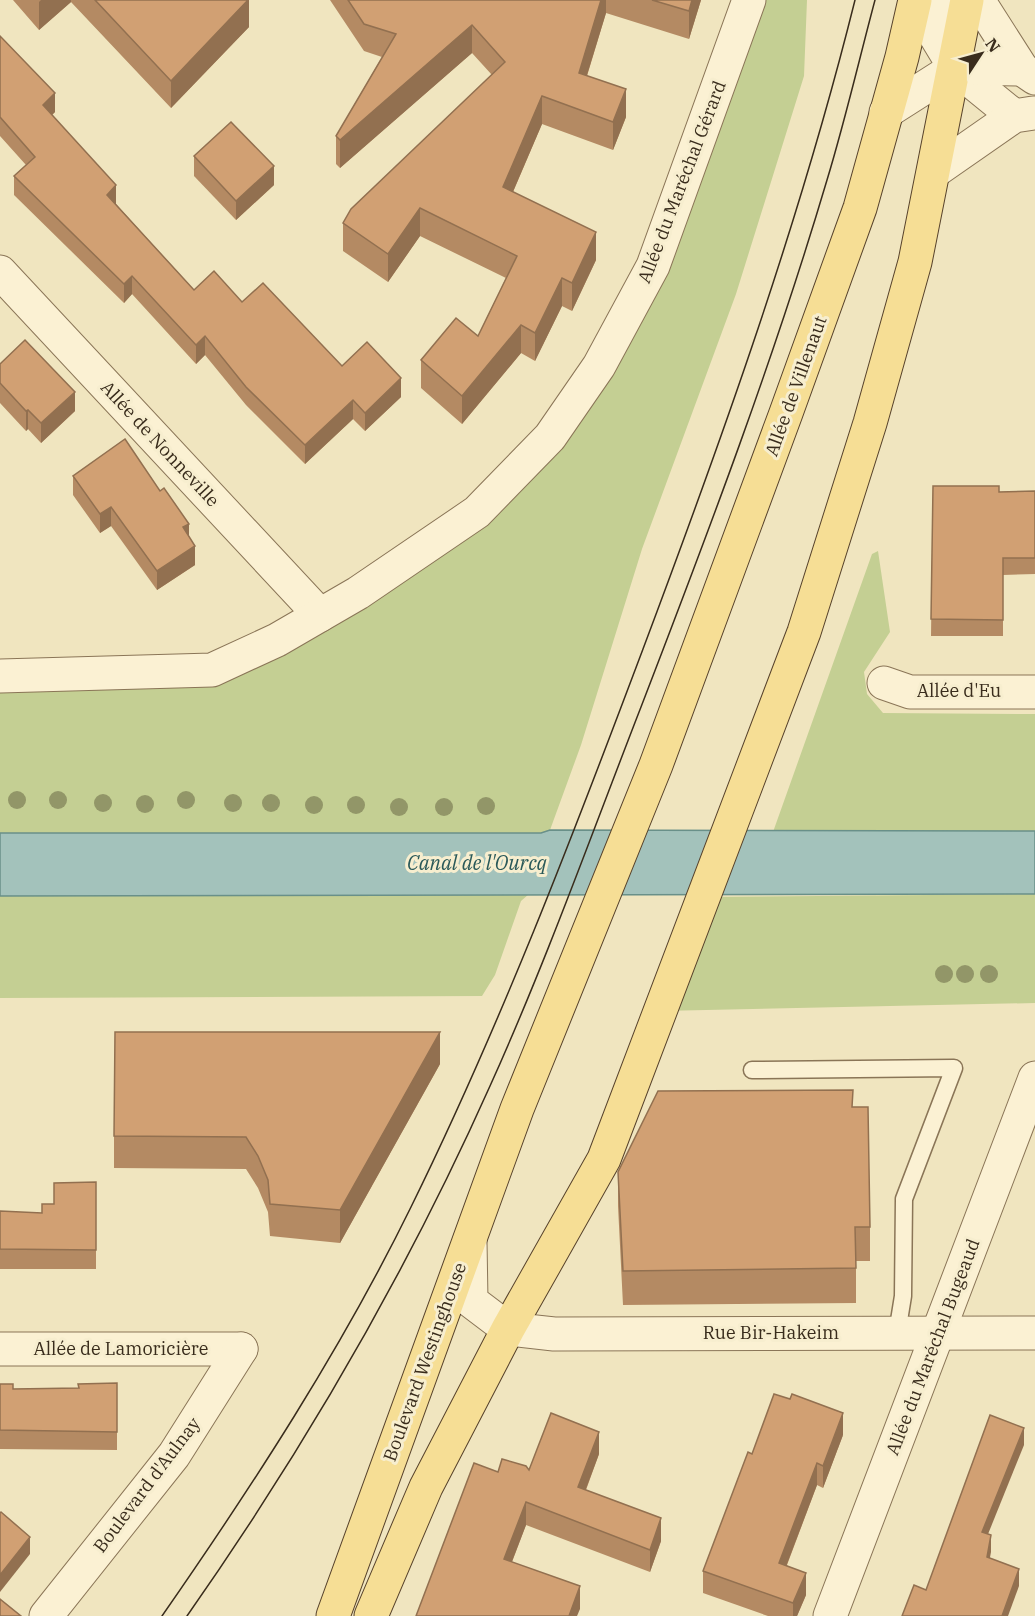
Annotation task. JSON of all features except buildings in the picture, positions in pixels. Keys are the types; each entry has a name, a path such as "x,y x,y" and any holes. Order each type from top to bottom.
{"main road":[{"name":"Allée de Villenaut","path":"517,1108 656,765 860,208 915,0"},
{"path":"371,1616 426,1487 508,1329 604,1159 804,632 870,423 915,262 935,171 967,0"},
{"name":"Boulevard Westinghouse","path":"333,1616 517,1108"}],"street":[{"name":"Allée du Maréchal Gérard","path":"0,676 212,670 277,640 358,593 477,512 556,428 599,366 653,266 749,0"},
{"path":"935,171 1024,114 955,68 932,30 938,0"},
{"path":"978,0 1029,74"},
{"path":"886,112 955,68 1029,74"},
{"name":"Allée de Nonneville","path":"0,272 320,615"},
{"name":"Allée d'Eu","path":"884,683 910,692 1035,692"},
{"name":"Allée du Maréchal Bugeaud","path":"830,1616 1035,1078"},
{"path":"470,1239 471,1301 508,1329"},
{"name":"Rue Bir-Hakeim","path":"508,1329 554,1334 1035,1333"},
{"name":"Allée de Lamoricière","path":"0,1349 241,1349"},
{"name":"Boulevard d'Aulnay","path":"46,1616 174,1455 241,1349"}],"lane":[{"path":"752,1070 954,1068 904,1199 903,1296 897,1333"}],"green space":[{"path":"749,0 807,0 804,76 736,294 642,549 581,745 550,830 541,833 0,833 0,676 212,670 477,512 599,366"},
{"path":"878,551 890,632 864,672 867,694 883,713 1035,714 1035,831 773,832 872,554"},
{"path":"529,894 521,901 495,975 482,996 0,998 0,896"},
{"path":"1035,894 1035,1003 660,1011 706,897"}],"water":[{"name":"Canal de l'Ourcq","path":"550,830 1035,831 1035,894 0,896 0,833 541,833"}],"tram line":[{"path":"162,1616 262,1467 355,1313 444,1139 505,1001 616,720 731,408 810,165 855,0"},
{"path":"187,1616 272,1489 389,1291 458,1155 511,1039 666,642 763,380 827,180 875,0"}]}
